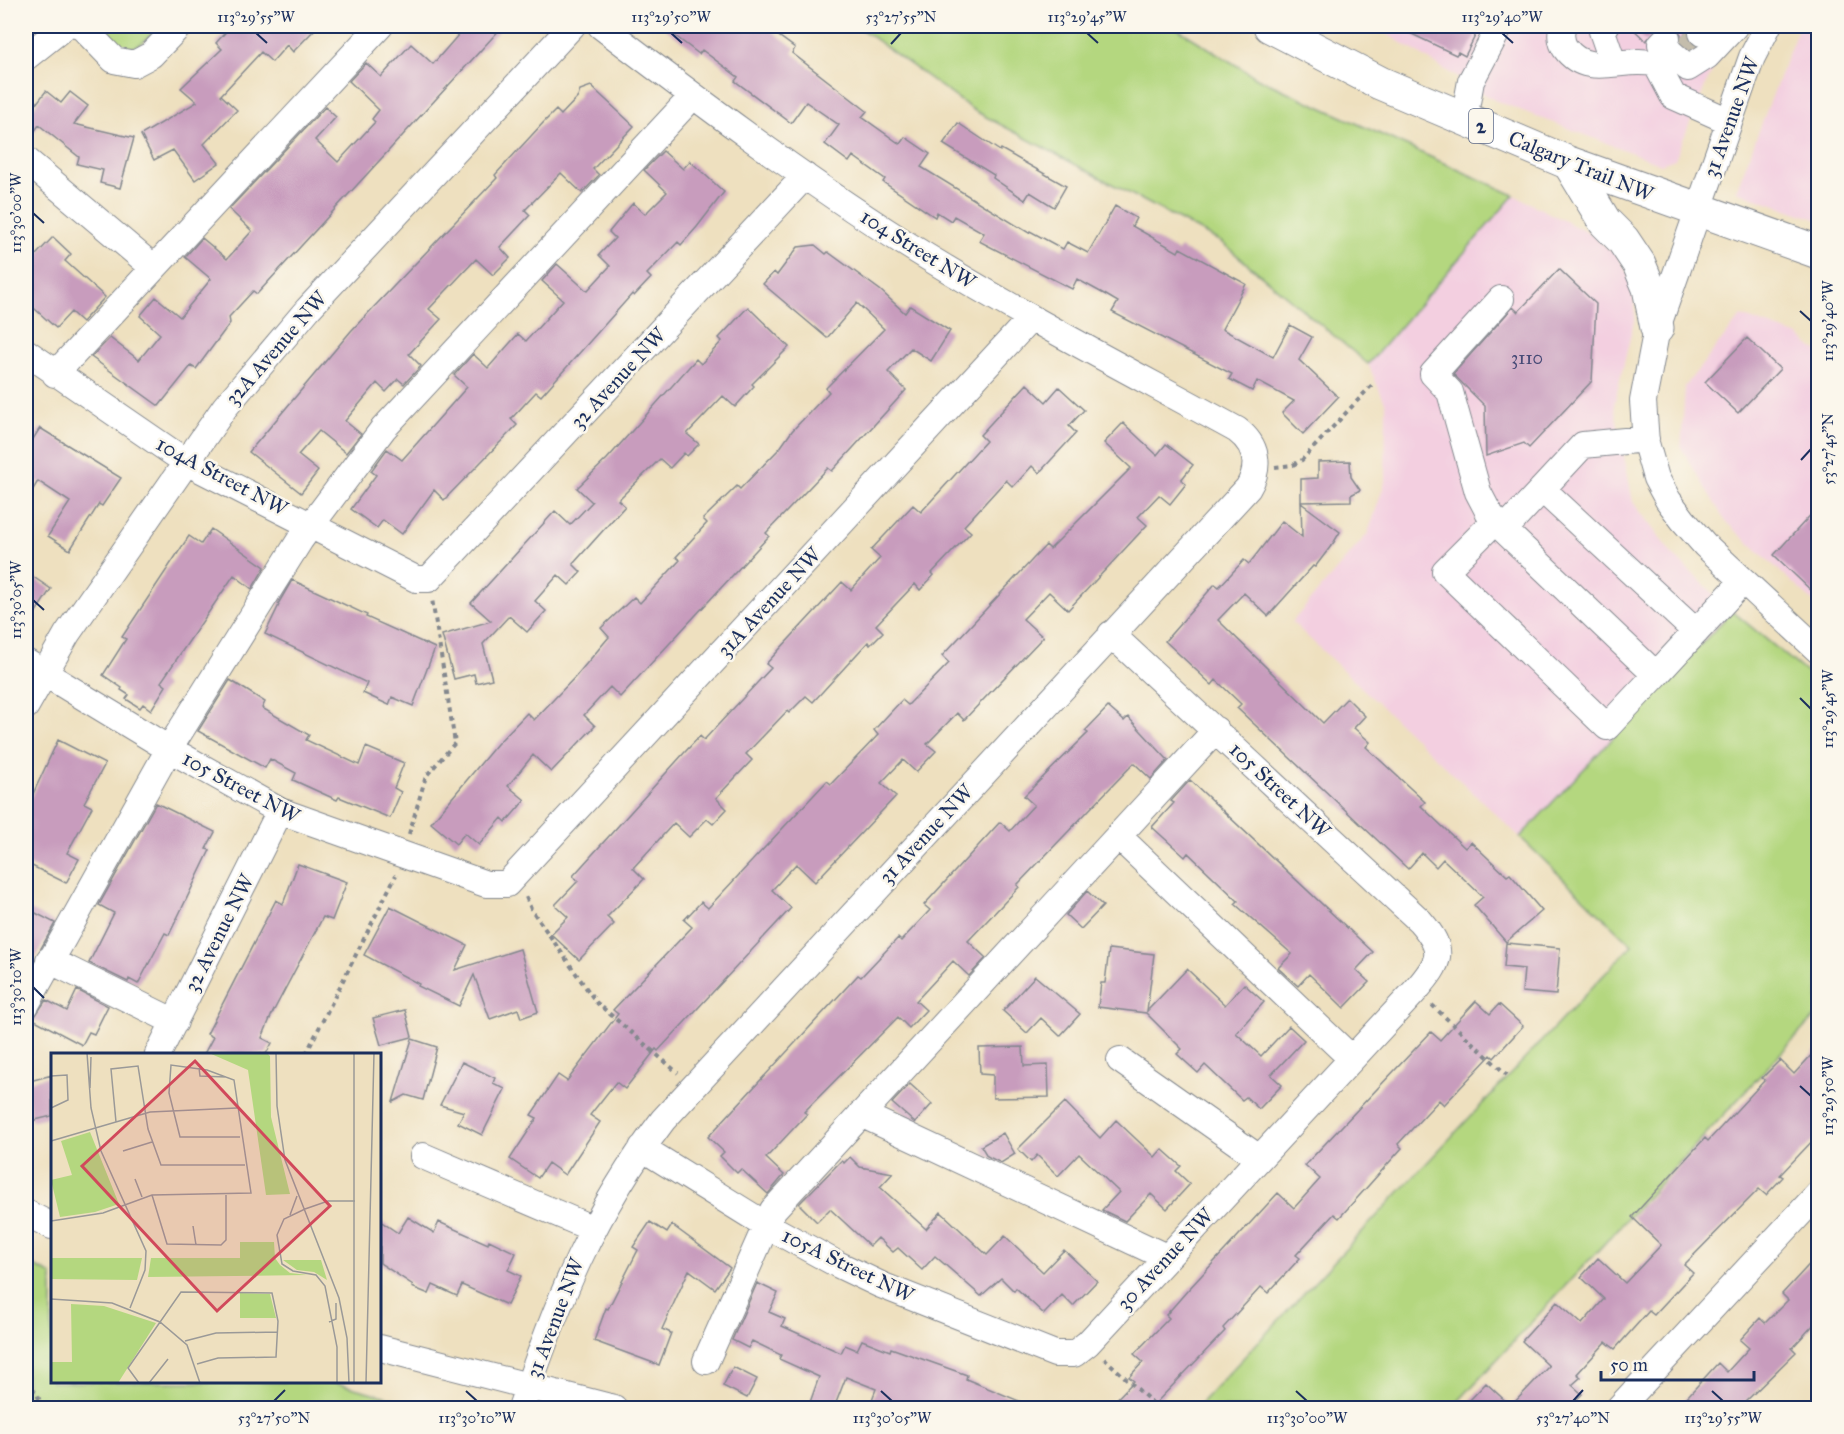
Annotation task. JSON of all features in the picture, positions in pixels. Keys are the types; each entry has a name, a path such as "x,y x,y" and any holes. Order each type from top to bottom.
{"highway":[{"name":"Calgary Trail NW","path":"1270,26 1380,83 1569,163 1818,252"},
{"path":"1569,163 1605,222 1623,240 1639,264 1649,288 1658,328"}],"street":[{"path":"26,57 65,26"},
{"path":"81,26 114,60 134,64 151,55 179,26"},
{"path":"55,374 380,26"},
{"name":"32A Avenue NW","path":"26,706 34,667 67,634 232,399 308,309 572,26"},
{"name":"104 Street NW","path":"601,26 693,96 805,176 902,241 1031,318 1237,430 1254,457"},
{"path":"1464,119 1473,74 1500,26"},
{"path":"1563,26 1563,44 1572,56 1582,63 1642,60 1656,64 1673,56"},
{"path":"1606,26 1602,31 1602,38 1613,63"},
{"path":"1673,56 1688,68 1707,56 1733,26"},
{"name":"31 Avenue NW","path":"1698,211 1752,57 1766,26"},
{"path":"1673,56 1673,96 1679,101 1729,121"},
{"path":"26,1005 49,960 170,749 257,606 312,524 384,429 693,96"},
{"path":"26,160 154,268"},
{"name":"32 Avenue NW","path":"429,579 805,176"},
{"path":"1698,211 1658,328 1644,392 1646,439 1656,478 1668,500 1705,545 1818,650"},
{"path":"1502,299 1433,374 1450,392 1478,492 1500,526 1656,675"},
{"name":"31A Avenue NW","path":"512,880 1031,318"},
{"name":"104A Street NW","path":"26,352 186,462 312,524 416,579 429,579"},
{"path":"1646,439 1583,445 1542,489 1445,571 1607,727 1743,581"},
{"name":"31 Avenue NW","path":"525,1398 558,1301 591,1228 642,1148 692,1086 1248,488 1254,457"},
{"path":"1542,489 1696,633"},
{"name":"105 Street NW","path":"1111,634 1420,921 1437,943 1439,955"},
{"name":"105 Street NW","path":"34,667 170,749 280,811 486,884 512,880"},
{"path":"706,1360 772,1210 1216,730"},
{"name":"32 Avenue NW","path":"158,1053 280,811"},
{"path":"1118,836 1351,1058"},
{"name":"30 Avenue NW","path":"1078,1349 1416,990 1434,966 1439,955"},
{"path":"49,960 174,1022"},
{"path":"1120,1060 1259,1158"},
{"path":"861,1114 1166,1257"},
{"name":"105A Street NW","path":"642,1148 766,1225 881,1285 1041,1349 1078,1349"},
{"path":"423,1156 591,1228"},
{"path":"1619,1408 1818,1194"},
{"path":"26,1213 51,1226"},
{"path":"381,1348 525,1398 614,1408"}],"path":[{"path":"1254,457 1298,463 1372,385"},
{"path":"407,841 426,776 455,743 429,579"},
{"path":"306,1053 397,872"},
{"path":"512,880 596,1002 692,1086"},
{"path":"1416,990 1507,1074"},
{"path":"1078,1349 1158,1408"},
{"path":"26,1382 37,1394 43,1408"}],"shaded area":[{"path":"1374,26 1737,26 1708,79 1675,159 1661,164 1494,100"},
{"path":"1799,26 1818,26 1818,220 1736,191"},
{"path":"1514,195 1592,235 1619,257 1633,285 1635,317 1614,405 1633,502 1671,553 1732,611 1520,837 1292,622 1368,533 1385,482 1386,405 1368,364"},
{"path":"1741,316 1799,336 1818,352 1818,606 1726,522 1681,448 1685,386"}],"green space":[{"path":"103,26 160,26 137,46 123,48 109,37"},
{"path":"857,26 1173,26 1257,78 1514,195 1368,364 1221,242 975,111"},
{"path":"1732,611 1818,682 1818,1013 1452,1408 1196,1408 1632,945 1520,837"},
{"path":"26,1262 51,1274 51,1383 336,1383 429,1408 26,1408"}],"building":[{"path":"231,26 318,26 293,52 287,45 272,62 261,52 221,95 237,110 204,144 219,163 195,180 173,150 154,160 141,135 197,102 181,88 222,49 216,43"},
{"path":"466,26 503,26 257,294 253,291 229,317 230,323 196,369 191,366 159,406 91,357 110,338 139,360 160,334 140,316 156,297 180,317 211,279 185,257 202,238 227,259 252,231 229,209 325,107 336,117 315,140 338,162 375,122 372,119 379,110 349,81 366,63 381,77 411,44 433,64"},
{"path":"662,26 765,26 795,48 792,53 867,111 862,117 900,144 905,137 930,154 921,167 1029,233 1030,231 1063,249 1067,242 1088,253 1115,206 1136,218 1132,226 1178,252 1180,248 1246,284 1222,329 1273,357 1290,325 1312,337 1299,360 1338,397 1303,434 1282,413 1294,401 1257,381 1252,391 1229,379 1232,374 1112,312 1118,302 1077,279 1072,289 979,241 984,233 954,216 951,221 937,212 935,217 883,182 885,179 853,156 849,162 825,144 839,125 806,102 791,123 735,81 738,77 702,50 699,54"},
{"path":"1395,26 1480,26 1465,56 1458,52 1456,55"},
{"path":"1630,26 1660,26 1646,41"},
{"path":"1674,26 1689,26 1687,36 1695,46 1690,49 1681,42 1681,34"},
{"path":"591,86 634,126 593,169 599,175 582,193 561,173 525,210 530,215 500,247 510,258 493,275 476,259 429,309 441,319 409,354 421,366 404,384 398,379 386,392 377,383 345,421 361,434 346,453 319,431 298,455 318,471 301,493 249,452 351,331 497,178 495,175 543,123 556,110 561,115 578,97 580,90"},
{"path":"46,91 61,103 70,92 88,106 74,124 134,138 120,188 100,183 103,170 77,164 79,157 39,125 26,143 26,117"},
{"path":"958,123 1000,151 1001,149 1066,186 1054,207 1030,192 1025,200 993,178 994,175 943,144"},
{"path":"663,151 683,169 690,161 724,192 697,227 681,245 678,242 647,274 651,278 634,296 632,294 541,396 536,392 511,419 517,425 444,500 434,490 402,534 383,520 377,528 351,509 376,475 371,471 387,449 402,460 467,387 454,375 473,354 488,368 518,334 526,341 563,300 542,281 557,264 587,291 610,266 599,255 615,238 609,232 633,203 645,214 667,192 644,170"},
{"path":"53,237 71,254 65,261 105,297 82,322 71,312 56,328 26,301 26,245 36,255"},
{"path":"815,245 880,290 905,313 910,306 950,331 931,361 911,348 888,372 906,390 832,471 828,468 766,533 769,536 620,697 610,687 584,715 595,726 551,772 533,755 508,786 525,800 506,822 502,818 479,845 465,833 456,844 431,823 497,744 527,713 534,720 576,676 609,637 601,628 634,597 640,603 680,560 676,557 707,523 703,519 737,486 740,489 780,448 792,431 829,392 826,388 884,329 857,303 827,338 763,284 774,272 777,275 798,247"},
{"path":"1559,269 1596,304 1592,381 1529,448 1524,443 1486,456 1485,406 1453,374 1513,307 1518,312"},
{"path":"748,307 789,347 752,384 754,386 735,407 723,396 687,434 699,444 687,456 684,453 670,468 660,459 618,500 625,506 573,564 581,572 569,585 558,575 535,601 546,611 527,632 509,616 483,644 492,679 476,683 474,674 454,679 442,635 491,621 471,603 555,511 570,525 592,502 577,488 607,459 696,359 701,364 722,341 719,338"},
{"path":"1747,338 1780,369 1738,413 1705,382"},
{"path":"1027,384 1046,402 1059,387 1084,410 1069,426 1076,433 1039,473 1032,466 1013,487 1006,480 964,526 971,532 932,573 934,575 920,590 915,584 876,625 883,632 870,645 868,642 813,702 806,696 789,713 787,711 746,754 752,760 716,798 727,809 713,824 707,819 689,837 674,823 633,868 644,879 607,917 614,924 579,960 551,934 568,917 555,905 578,881 573,876 700,736 704,740 771,668 766,664 842,582 851,590 880,558 871,550 913,505 921,512 986,441 980,435"},
{"path":"1123,423 1157,455 1166,444 1193,465 1181,480 1186,484 1170,504 1159,495 1138,517 1147,525 1068,610 1049,592 1023,619 1043,637 964,720 957,713 927,744 936,751 916,772 903,760 881,783 896,796 815,882 796,864 772,890 791,908 658,1051 656,1049 625,1089 616,1082 590,1115 600,1122 565,1175 548,1163 538,1178 510,1159 537,1118 531,1115 558,1075 567,1081 618,1014 613,1010 692,927 684,920 701,902 708,908 827,781 831,784 878,735 874,730 902,700 908,705 949,663 942,656 1046,545 1050,549 1131,468 1104,443"},
{"path":"40,428 121,478 102,506 99,504 70,550 48,536 70,502 38,481 26,501 26,450"},
{"path":"1350,461 1351,477 1360,490 1351,495 1351,501 1301,502 1301,479 1318,478 1318,462"},
{"path":"1301,503 1340,532 1334,542 1315,567 1313,566 1268,616 1244,593 1218,620 1323,723 1347,698 1365,716 1354,728 1370,742 1366,747 1425,802 1421,806 1465,848 1471,842 1507,876 1510,874 1542,911 1506,942 1474,905 1483,897 1443,859 1436,867 1422,853 1408,869 1237,708 1241,704 1216,680 1212,685 1165,641 1215,584 1219,587 1244,560 1249,564 1282,521 1302,537"},
{"path":"1818,507 1818,597 1774,555"},
{"path":"211,529 265,567 252,589 234,575 161,682 166,686 151,710 143,704 140,708 126,699 129,695 121,690 122,688 103,675 126,639 122,637 189,536 201,544"},
{"path":"26,572 51,589 26,627"},
{"path":"292,580 435,648 413,706 392,697 389,705 363,693 367,683 265,634"},
{"path":"230,680 265,702 262,708 309,735 306,740 359,765 366,747 404,763 394,788 401,792 390,818 339,797 337,800 293,780 296,773 270,759 265,768 198,731"},
{"path":"1108,707 1124,721 1128,717 1168,760 1151,779 1134,763 1017,885 1019,887 968,941 986,958 969,976 953,961 916,1001 926,1010 909,1028 898,1017 804,1112 807,1114 766,1158 784,1175 768,1194 741,1169 737,1173 720,1156 724,1152 708,1137 858,975 861,977 898,938 901,941 930,910 924,905 1000,822 1010,831 1034,805 1024,796 1088,733 1085,731"},
{"path":"58,740 105,764 84,803 92,807 67,853 79,859 66,883 26,863 26,809"},
{"path":"1190,780 1373,952 1356,970 1369,982 1344,1008 1309,974 1298,986 1278,968 1292,954 1235,904 1238,901 1188,853 1185,857 1152,827 1174,803 1171,801"},
{"path":"156,803 215,832 206,849 210,850 169,935 165,933 138,984 129,979 128,982 89,963 114,913 99,905"},
{"path":"298,864 347,882 332,920 323,917 272,1014 262,1038 272,1043 267,1053 205,1053 213,1037 207,1034 276,900 283,904"},
{"path":"1087,891 1103,906 1081,929 1066,915"},
{"path":"390,906 467,945 455,970 520,949 538,1012 521,1018 518,1009 490,1019 474,975 459,1006 364,955"},
{"path":"26,908 55,923 26,975"},
{"path":"1506,943 1560,948 1556,995 1522,992 1524,969 1504,967"},
{"path":"1109,949 1154,954 1147,1011 1187,969 1225,1005 1244,984 1264,1002 1236,1033 1261,1056 1289,1026 1304,1040 1271,1075 1282,1085 1259,1109 1246,1097 1242,1100 1205,1065 1198,1073 1177,1054 1182,1049 1146,1013 1098,1007 1101,983 1105,983"},
{"path":"1035,976 1080,1014 1060,1036 1041,1018 1027,1033 1003,1011"},
{"path":"77,990 108,1006 94,1034 89,1032 82,1045 33,1019 46,1000 67,1011"},
{"path":"1476,1001 1490,1014 1499,1004 1523,1026 1494,1058 1491,1055 1444,1105 1439,1100 1398,1144 1402,1148 1339,1218 1334,1214 1296,1255 1300,1258 1268,1293 1261,1287 1223,1328 1225,1331 1151,1408 1108,1408 1134,1381 1129,1377 1143,1362 1134,1354 1169,1318 1166,1315 1188,1290 1278,1193 1294,1208 1320,1179 1305,1165 1431,1032 1440,1040"},
{"path":"405,1010 412,1037 381,1045 373,1018"},
{"path":"412,1039 437,1047 423,1100 406,1095 393,1102"},
{"path":"1023,1047 1024,1066 1048,1065 1049,1097 993,1098 993,1075 980,1074 979,1048"},
{"path":"1818,1048 1818,1135 1780,1175 1783,1177 1766,1195 1759,1189 1684,1265 1693,1273 1654,1315 1649,1311 1615,1349 1606,1342 1577,1374 1581,1377 1572,1385 1582,1394 1568,1408 1478,1408 1470,1400 1486,1383 1511,1406 1549,1366 1522,1341 1557,1302 1582,1324 1604,1299 1581,1277 1598,1258 1625,1283 1661,1245 1632,1217 1705,1138 1708,1141 1765,1080 1762,1078 1780,1060 1794,1074"},
{"path":"462,1062 495,1078 493,1083 505,1089 482,1135 458,1123 464,1112 440,1105"},
{"path":"51,1075 51,1116 31,1121 26,1082"},
{"path":"910,1084 932,1104 915,1123 892,1103"},
{"path":"1065,1102 1100,1138 1116,1120 1155,1157 1162,1149 1181,1166 1176,1171 1190,1184 1167,1209 1151,1194 1125,1221 1102,1210 1119,1192 1079,1154 1058,1176 1037,1155 1031,1162 1018,1149"},
{"path":"1003,1133 1015,1154 1001,1163 987,1156 981,1146"},
{"path":"850,1157 860,1167 893,1173 880,1187 926,1229 941,1212 987,1255 1005,1236 1043,1272 1064,1250 1097,1281 1073,1306 1062,1295 1044,1314 1016,1288 1014,1291 1001,1278 981,1296 935,1256 922,1270 898,1248 893,1252 878,1238 870,1246 830,1209 817,1222 799,1204 841,1161 844,1163"},
{"path":"408,1217 434,1233 439,1222 488,1244 489,1240 516,1253 508,1270 521,1276 507,1305 462,1285 457,1296 433,1285 429,1294 412,1287 413,1285 381,1264 381,1222 398,1233"},
{"path":"650,1222 667,1233 672,1225 730,1268 715,1289 689,1270 662,1329 671,1333 659,1365 594,1341 606,1308 608,1309 638,1250 633,1247"},
{"path":"1818,1255 1818,1320 1792,1348 1796,1352 1739,1408 1677,1408 1718,1363 1727,1372 1749,1348 1740,1340 1760,1318 1765,1323 1788,1300 1782,1294"},
{"path":"757,1283 778,1293 769,1312 785,1319 782,1326 841,1353 845,1345 857,1350 862,1340 890,1351 891,1348 967,1375 966,1379 1036,1408 879,1408 870,1405 876,1389 846,1377 834,1408 808,1408 819,1377 779,1359 781,1355 752,1341 748,1348 732,1340"},
{"path":"733,1367 757,1379 747,1398 723,1386"}],"tunnel":[{"path":"1683,53 1702,33"}]}
